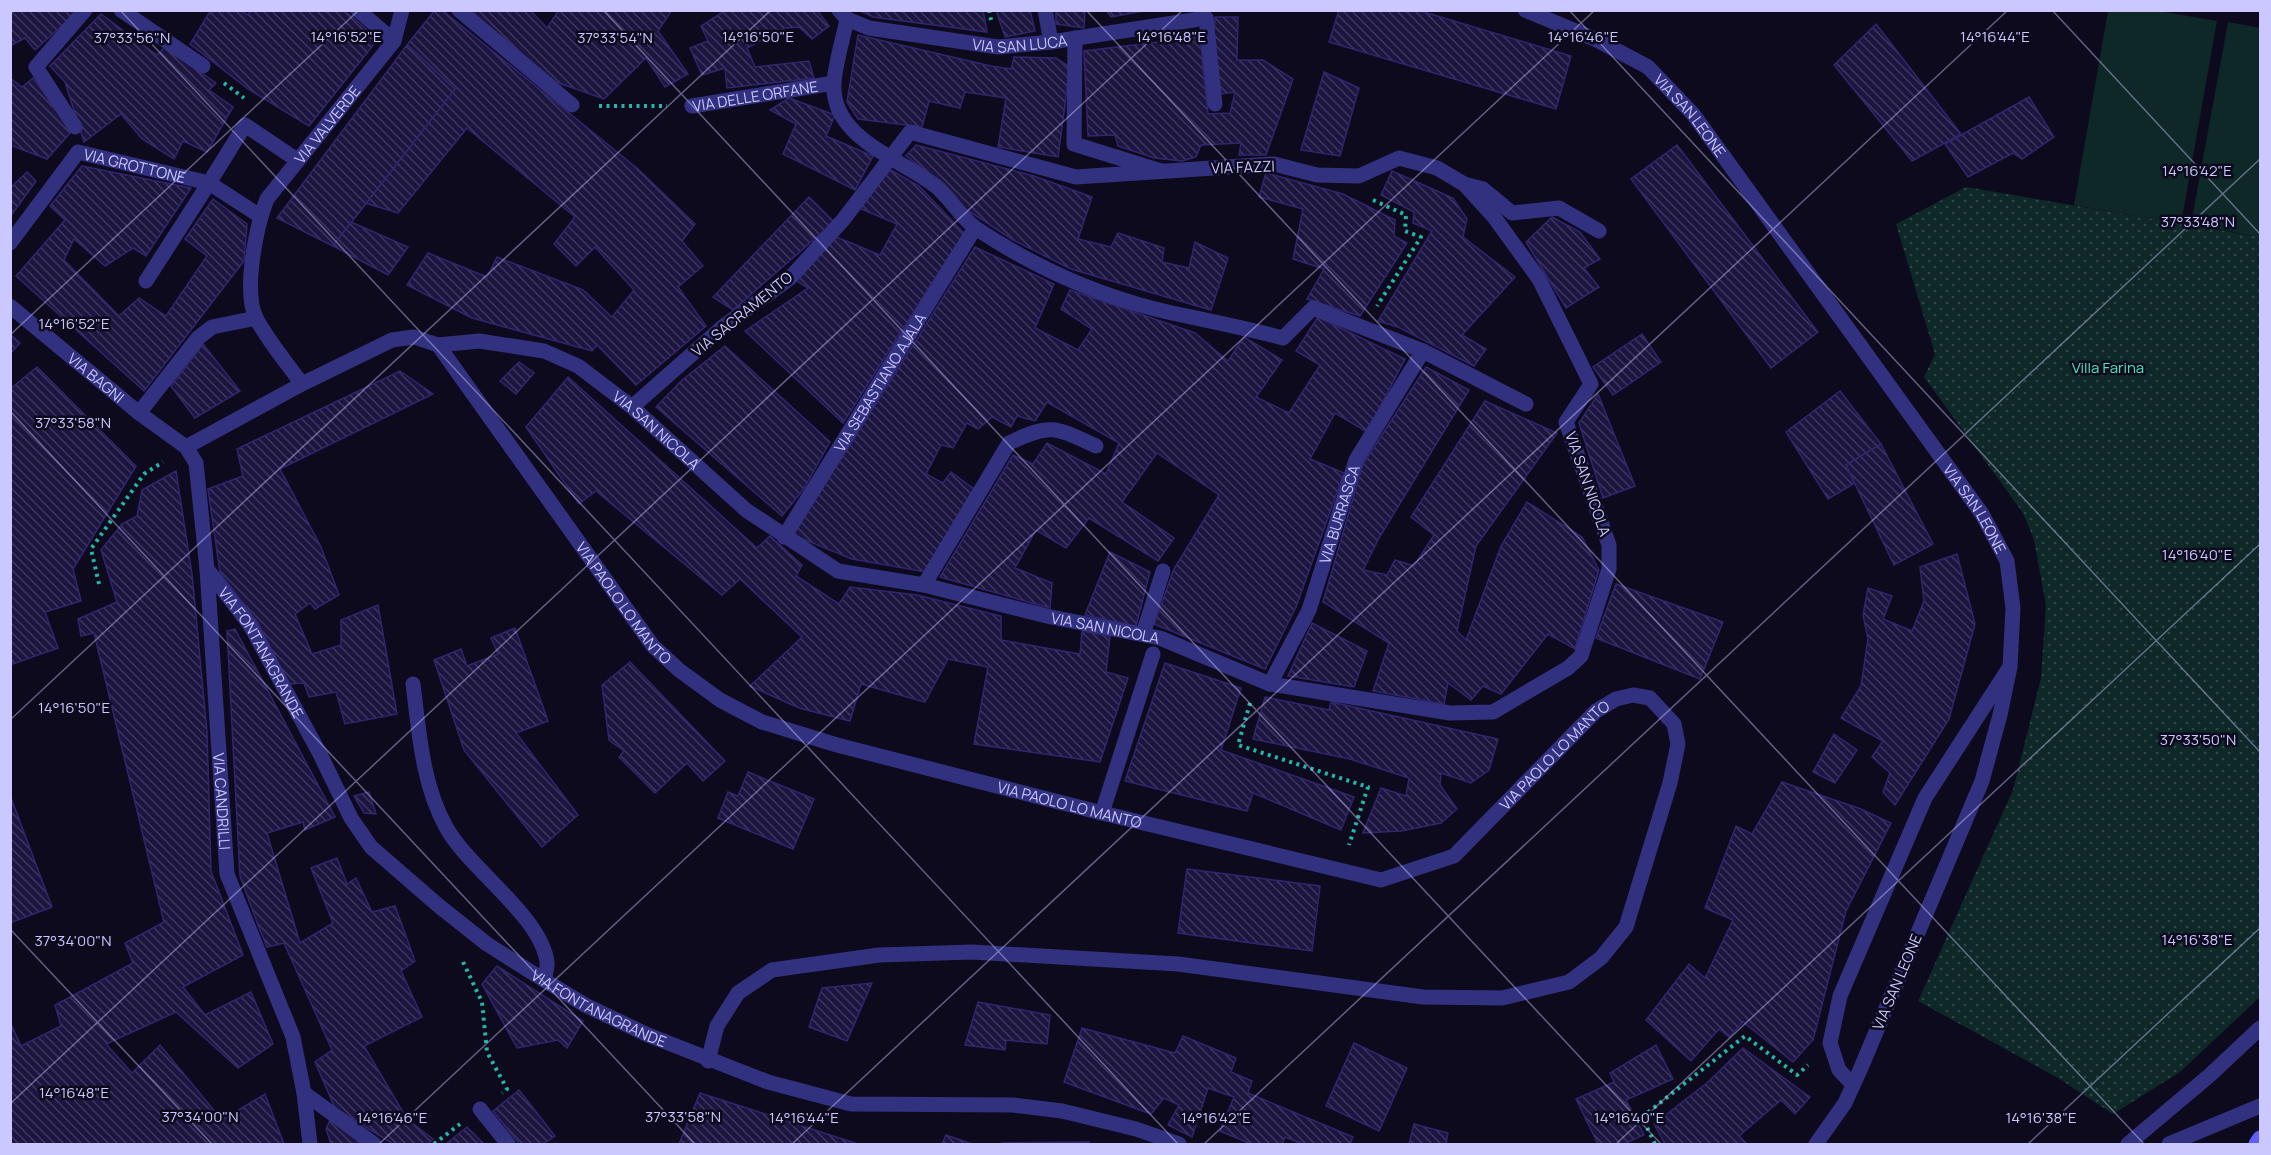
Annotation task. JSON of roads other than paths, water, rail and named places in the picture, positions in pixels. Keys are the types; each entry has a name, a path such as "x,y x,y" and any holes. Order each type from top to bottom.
{"main road":[{"path":"2256,1144 2260,1138"}],"street":[{"path":"75,127 36,67 85,10"},
{"path":"121,10 203,66"},
{"path":"358,10 396,37 402,10"},
{"path":"459,10 572,105"},
{"path":"1045,10 1051,42"},
{"name":"VIA SAN LEONE","path":"1532,12 1597,40 1648,67 1693,114 1982,514 2007,561 2013,608 2010,667 1982,781 1845,1103 1816,1144"},
{"path":"843,15 834,83 838,105 848,125 861,138 934,185 975,228 1059,277 1171,313 1231,323 1283,338 1312,308 1423,351 1526,404"},
{"name":"VIA SAN LUCA","path":"843,15 869,28 998,47 1051,42 1206,18 1215,104"},
{"name":"VIA VALVERDE","path":"260,216 267,199 396,37"},
{"path":"1075,38 1074,144 1161,171"},
{"name":"VIA DELLE ORFANE","path":"693,106 834,83"},
{"path":"146,281 245,125 297,160"},
{"name":"VIA FAZZI","path":"889,156 910,132 1076,177 1274,164 1317,175 1359,176 1399,158 1437,168 1464,184 1494,217 1539,279 1591,384 1566,422"},
{"name":"VIA GROTTONE","path":"10,243 78,152 210,183 260,216"},
{"name":"VIA SACRAMENTO","path":"632,407 726,325 789,279 843,220 889,156"},
{"path":"1464,184 1483,189 1512,213 1559,208 1599,231"},
{"path":"260,216 249,295 256,318 302,384"},
{"name":"VIA SEBASTIANO AJALA","path":"784,537 975,228"},
{"name":"VIA BAGNI","path":"10,306 139,412 186,447"},
{"path":"139,412 198,338 212,327 256,318"},
{"path":"186,447 302,384 392,340 414,337 438,345"},
{"name":"VIA SAN NICOLA","path":"438,345 478,341 544,351 579,366 632,407 746,510 838,571 924,585 1051,617 1160,638 1263,682 1450,713 1493,712 1568,668 1581,656 1609,569 1609,545 1566,422"},
{"name":"VIA PAOLO LO MANTO","path":"438,345 653,645 679,670 720,700 762,722 837,745 1102,813 1381,880 1454,856 1596,711 1616,699 1633,695 1650,698 1674,724 1678,744 1670,783 1626,927 1601,958 1569,982 1502,998 1423,997 1178,964 972,952 879,955 772,970 738,993 717,1026 708,1061"},
{"name":"VIA BURRASCA","path":"1263,682 1309,610 1356,460 1423,351"},
{"path":"924,585 1009,443 1033,432 1057,428 1096,446"},
{"name":"VIA CANDRILLI","path":"186,447 196,463 207,569 226,874 293,1037 304,1093 310,1144"},
{"name":"VIA FONTANAGRANDE","path":"207,569 250,626 321,754 351,818 371,847 487,944 585,1005 708,1061 768,1082 851,1104 1013,1105 1062,1112 1136,1129 1179,1144"},
{"path":"1143,634 1163,571"},
{"path":"1102,813 1153,654"},
{"path":"1853,1085 1839,1070 1830,1043 1840,996 1925,798 2010,667"},
{"path":"413,684 420,742 431,788 446,827 488,880 525,918 540,940 547,963 544,980"},
{"path":"2128,1144 2211,1075 2260,1028"},
{"path":"304,1093 374,1144"},
{"path":"2169,1144 2260,1106"},
{"path":"480,1109 508,1144"}],"park label":[{"name":"Villa Farina","path":"2108,367"}]}
